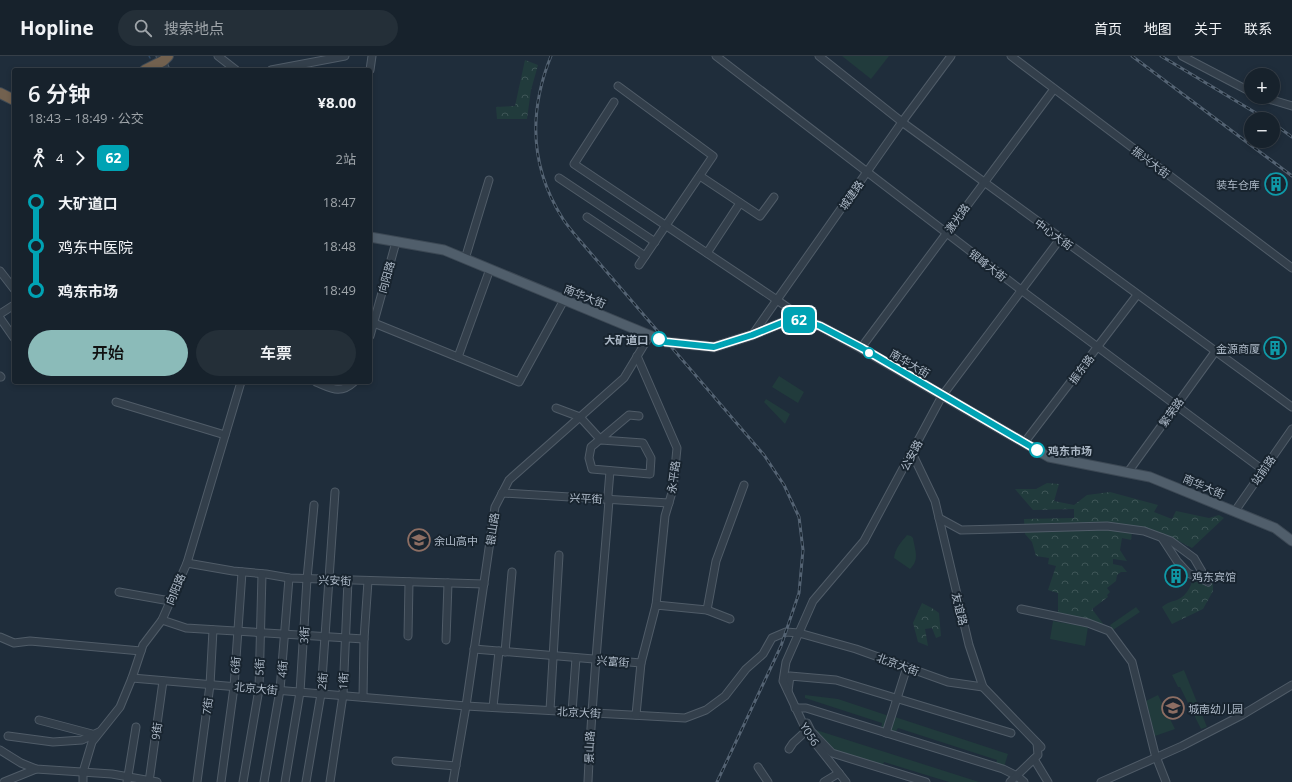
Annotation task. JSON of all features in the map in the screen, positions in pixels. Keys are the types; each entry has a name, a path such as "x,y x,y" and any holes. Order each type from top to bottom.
{"highway":[{"path":"149,68 164,61"},
{"path":"0,87 12,94"},
{"path":"0,93 12,99"}],"main road":[{"name":"南华大街","path":"372,237 444,250 666,342 714,347 752,335 784,322 795,320 808,322 820,326 862,348 1049,458 1150,476 1275,528 1292,541"}],"street":[{"path":"218,56 233,68"},
{"path":"282,68 345,56"},
{"path":"370,68 372,56"},
{"name":"银峰大街","path":"716,56 1021,290 1263,470"},
{"name":"中心大街","path":"819,56 902,122 984,183 1292,407"},
{"name":"城建路","path":"752,335 902,122 951,56"},
{"path":"1182,56 1244,88"},
{"name":"振兴大街","path":"1015,57 1054,89 1292,268"},
{"path":"618,86 713,156 639,265"},
{"name":"激光路","path":"862,348 1054,89"},
{"path":"614,102 574,164 808,322"},
{"path":"1280,102 1292,106"},
{"path":"700,176 760,216 774,197"},
{"path":"559,178 655,242"},
{"path":"465,259 489,180"},
{"path":"707,253 740,203"},
{"path":"587,217 645,256"},
{"name":"公安路","path":"783,682 786,662 813,601 864,541 942,396 1060,239"},
{"name":"向阳路","path":"372,330 396,242"},
{"path":"458,357 490,269"},
{"path":"0,270 12,286"},
{"name":"振东路","path":"1024,443 1137,295"},
{"path":"374,323 519,382 564,300"},
{"path":"0,314 12,306"},
{"path":"0,318 12,335"},
{"name":"银山路","path":"453,782 466,706 495,507 509,480 624,378 650,335"},
{"name":"繁荣路","path":"1128,472 1215,352"},
{"name":"永平路","path":"637,356 677,448 673,489 666,516 656,605"},
{"name":"向阳路","path":"83,782 83,772 92,742 120,707 143,645 162,620 187,563 240,384"},
{"path":"321,384 336,390 345,389 351,384"},
{"path":"116,402 225,435"},
{"path":"556,408 580,417 600,439 601,440 643,443 651,458 650,474 592,469 589,458 591,447 600,439 629,415 639,416"},
{"name":"站前路","path":"1235,511 1292,429"},
{"name":"友谊路","path":"912,453 935,501 969,645 983,687 1039,745 1038,755 1034,759"},
{"name":"景山路","path":"588,782 591,713 597,659 610,471"},
{"path":"706,610 716,561 744,485"},
{"name":"2街","path":"306,782 321,694 335,492"},
{"name":"兴平街","path":"502,493 669,503"},
{"name":"3街","path":"285,782 300,692 307,579 314,505"},
{"path":"939,518 961,530 1107,526 1144,531 1171,541 1194,558 1208,582 1188,573 1177,561 1162,538"},
{"path":"550,710 559,555"},
{"name":"兴安街","path":"187,563 289,578 484,584"},
{"name":"6街","path":"221,782 234,687 242,572"},
{"path":"493,707 512,572"},
{"name":"5街","path":"242,782 259,689 262,574"},
{"name":"4街","path":"264,782 280,690 289,578"},
{"name":"1街","path":"330,782 342,696 348,580"},
{"path":"363,697 364,639 368,581"},
{"path":"408,636 409,582"},
{"path":"446,640 448,583"},
{"path":"119,592 170,601"},
{"path":"656,605 706,610 730,620"},
{"name":"兴富街","path":"474,649 641,663 656,605"},
{"path":"1021,609 1088,623 1109,631 1132,662 1157,757 1166,782"},
{"path":"162,620 186,628 364,639"},
{"name":"7街","path":"197,782 210,685 213,630"},
{"name":"北京大街","path":"132,678 466,706 685,718 706,710 725,696 746,669 762,654 772,638 786,632 856,649 948,682 983,687"},
{"path":"0,637 14,643 30,641 141,651"},
{"path":"572,712 576,658"},
{"path":"636,715 641,663"},
{"path":"886,733 907,667"},
{"path":"788,692 790,676 836,680 1011,733"},
{"name":"9街","path":"149,781 163,681"},
{"name":"Y056","path":"783,682 798,708 806,731 846,782"},
{"path":"1101,782 1157,757 1242,715 1292,684"},
{"path":"926,782 832,753 811,731 798,708 806,708 1003,769 1017,776 1024,782"},
{"path":"39,720 92,734"},
{"path":"128,780 136,727"},
{"path":"8,736 53,742 82,740 100,731"},
{"path":"788,749 792,743 806,731"},
{"path":"0,750 21,764 36,770 112,774 128,780 158,782"},
{"path":"1010,782 1034,759 1048,782"},
{"path":"396,761 456,766"},
{"path":"758,767 768,782"},
{"path":"4,782 36,770"},
{"path":"824,782 839,773"}],"green space":[{"path":"842,56 889,56 871,79"},
{"path":"525,60 538,65 531,90 527,119 497,119 496,107 515,106"},
{"path":"779,376 804,392 798,403 772,387"},
{"path":"766,399 790,414 785,424 764,402"},
{"path":"1047,483 1059,484 1054,501 1074,505 1087,495 1110,492 1158,505 1154,512 1172,519 1176,511 1209,518 1219,515 1224,518 1192,548 1167,535 1133,525 1131,540 1122,538 1120,550 1127,561 1113,559 1113,564 1122,566 1127,572 1121,572 1117,575 1116,581 1107,588 1110,592 1107,595 1108,597 1092,609 1104,625 1058,614 1058,593 1048,590 1056,566 1048,564 1049,558 1036,556 1032,542 1025,534 1024,519 1074,518 1074,509 1033,510 1015,489 1036,489"},
{"path":"907,535 913,538 916,555 915,562 910,569 894,558 897,549"},
{"path":"1195,573 1213,580 1213,591 1203,609 1172,624 1162,607 1184,596 1191,585"},
{"path":"922,603 939,613 941,636 936,638 932,628 925,629 928,646 918,642 913,623"},
{"path":"1136,607 1140,612 1113,630 1110,625"},
{"path":"1053,621 1088,627 1085,646 1050,639"},
{"path":"1184,670 1207,727 1201,729 1180,687 1178,687 1172,675"},
{"path":"805,695 838,699 889,716 884,728 881,729 882,723 805,698"},
{"path":"1158,695 1175,729 1155,736 1146,701"},
{"path":"895,717 1008,754 1004,767 996,764 997,760 898,728 895,733 891,730"},
{"path":"813,729 979,782 949,782 884,762 882,767 832,751"}],"railway":[{"path":"551,56 539,98 536,119 536,139 544,180 552,199 563,219 575,235 764,455 784,485 799,517 803,550 799,593 781,646 717,782"},
{"path":"1132,56 1292,176"},
{"path":"1161,56 1254,112"},
{"path":"1280,128 1292,137"}],"bus line":[{"name":"62","path":"659,339 666,342 714,347 752,335 784,322 795,320 808,322 820,326 862,348 1037,450"}],"place":[{"name":"装车仓库","path":"1276,184"},
{"name":"大矿道口","path":"659,339"},
{"name":"金源商厦","path":"1275,348"},
{"name":"鸡东市场","path":"1037,450"},
{"name":"余山高中","path":"419,540"},
{"name":"鸡东宾馆","path":"1176,576"},
{"name":"城南幼儿园","path":"1173,708"}]}
